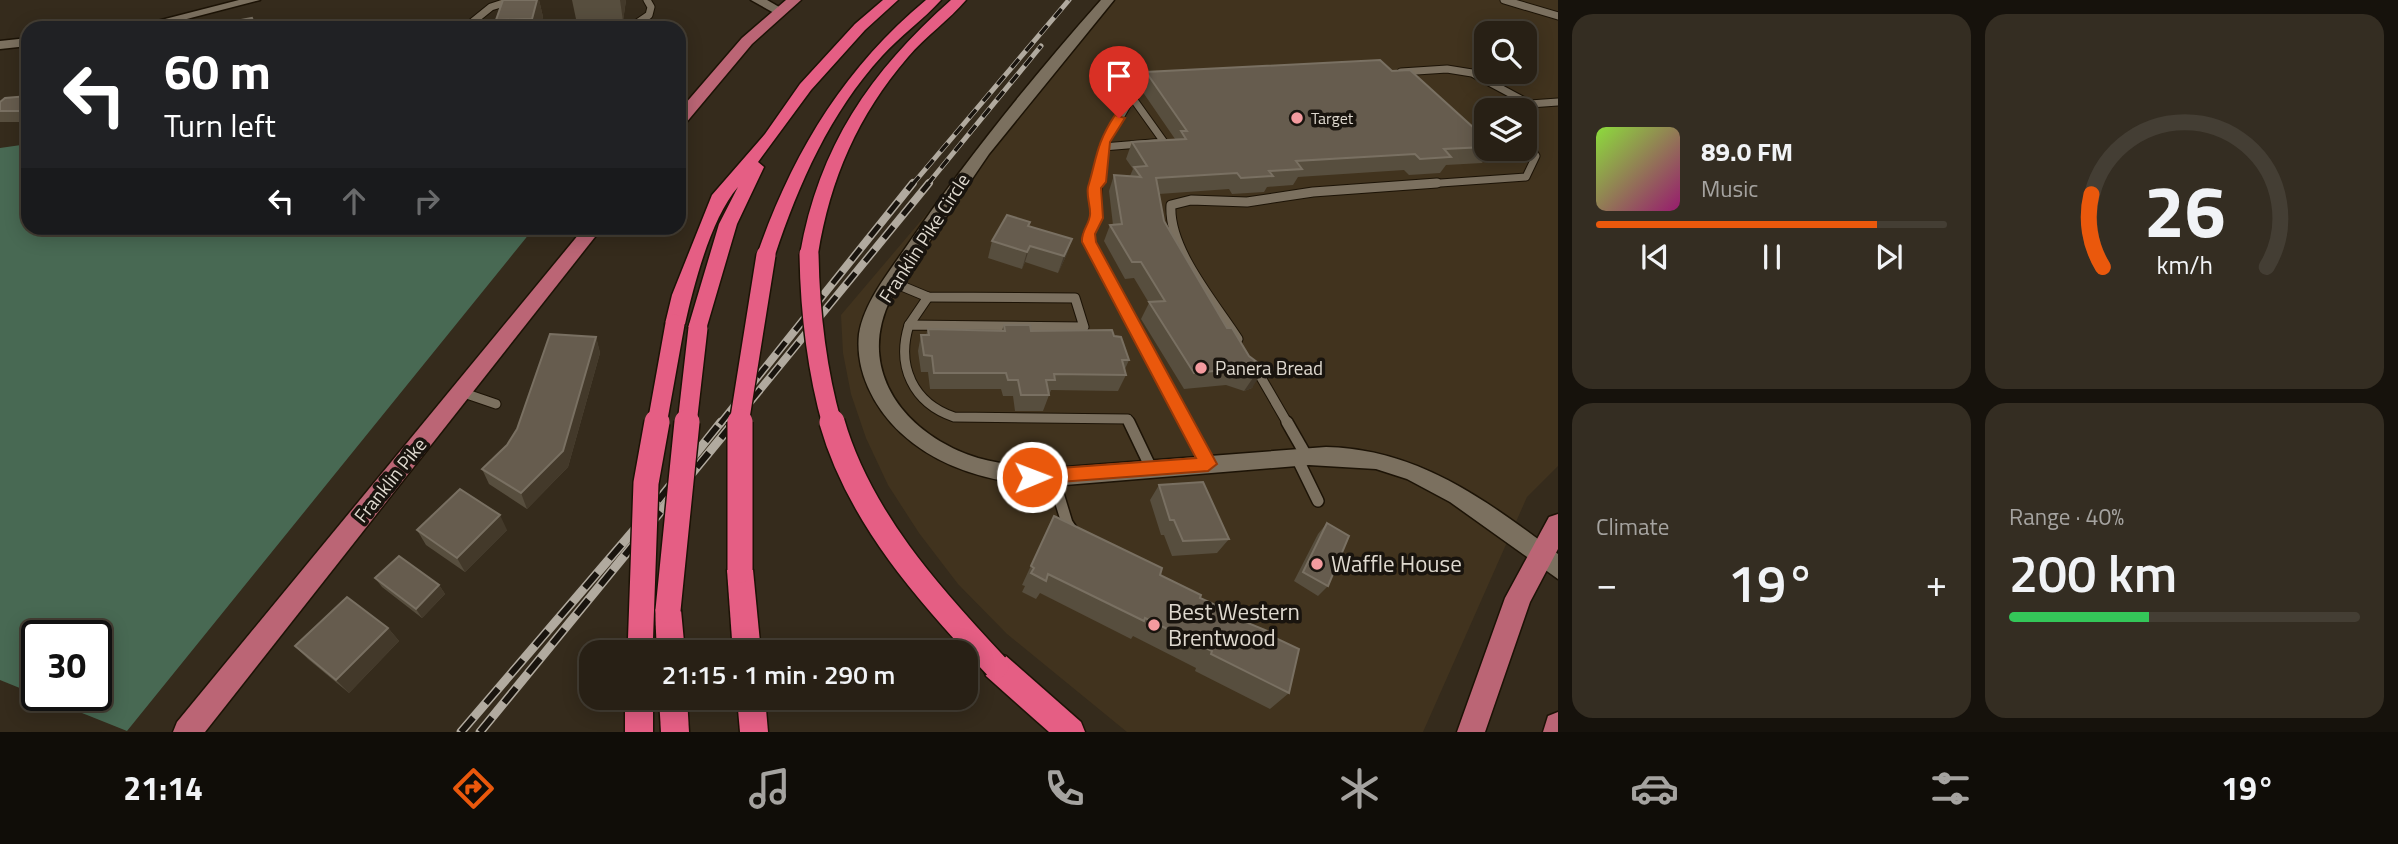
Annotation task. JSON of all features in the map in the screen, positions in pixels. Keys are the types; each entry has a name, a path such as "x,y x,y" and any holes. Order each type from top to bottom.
{"highway":[{"path":"640,640 646,483 686,326 728,224 771,137 805,87 860,27 891,0"},
{"path":"746,640 740,570 738,435 750,341 766,255 793,180 830,113 880,48 934,0"},
{"path":"959,0 890,68 853,122 821,191 809,254 808,291 814,356 824,405 844,459 892,544 964,635 1071,732"},
{"path":"670,640 668,610 686,326"},
{"path":"639,710 639,732"},
{"path":"674,710 675,732"},
{"path":"752,710 754,732"}],"main road":[{"path":"686,113 739,50 793,0"},
{"name":"Franklin Pike","path":"187,732 587,235"},
{"path":"1471,732 1518,597 1549,561 1558,525"},
{"path":"1557,732 1558,726"}],"street":[{"path":"166,21 254,0"},
{"path":"757,0 780,11"},
{"name":"Franklin Pike Circle","path":"1108,0 1047,69 972,163 892,282 870,328 868,343 873,377 890,408 919,438 964,462 1011,475 1053,477 1302,457 1375,460 1417,474 1489,516 1549,561"},
{"path":"0,45 21,43"}],"lane":[{"path":"473,21 485,10 513,0"},
{"path":"640,21 649,15 651,6 647,0"},
{"path":"1504,0 1558,16"},
{"path":"1386,72 1463,71 1490,80 1520,98"},
{"path":"1103,148 1164,142 1134,100 1130,100 1103,148 1099,182 1095,187 1097,218 1088,234 1089,242 1208,464"},
{"path":"1537,104 1558,103"},
{"path":"1241,345 1175,239 1169,214 1171,205 1184,199 1226,202 1284,198 1313,192 1526,177 1534,161"},
{"path":"892,282 928,297 1075,298 1084,327 909,325"},
{"path":"928,297 909,325 904,339 905,371 912,387 931,408 954,417 1128,419 1152,468"},
{"path":"1249,357 1302,457 1318,501"},
{"path":"461,391 496,404"},
{"path":"1053,477 1067,523 1080,540"}],"shaded area":[{"path":"1108,0 1558,0 1558,466 1527,497 1423,732 1127,732 1007,634 958,584 919,533 888,485 866,438 851,394 843,353 841,315"}],"green space":[{"path":"21,145 21,235 528,235 127,731 77,711 112,711 112,620 21,620 21,689 0,680 0,148"}],"building":[{"path":"503,0 537,0 532,19 496,20"},
{"path":"1380,60 1392,71 1410,70 1474,128 1474,148 1444,149 1451,157 1420,159 1415,154 1296,161 1302,169 1269,171 1273,176 1241,178 1237,173 1156,178 1164,221 1227,328 1232,328 1249,356 1261,365 1262,372 1255,375 1235,369 1194,373 1149,302 1165,301 1141,262 1132,262 1110,225 1122,224 1114,175 1141,177 1134,167 1147,166 1132,142 1186,139 1181,131 1187,131 1146,72"},
{"path":"21,97 21,111 0,111 0,102 5,98"},
{"path":"1007,215 1030,222 1028,226 1072,239 1064,256 1030,246 1027,252 992,241"},
{"path":"1004,325 1030,325 1031,331 1112,330 1114,336 1121,337 1129,360 1122,360 1126,375 1054,374 1055,380 1046,380 1049,395 1021,395 1018,380 1008,380 1006,373 934,373 932,356 924,355 921,335 929,335 928,329 1005,331"},
{"path":"550,334 596,337 563,451 521,493 482,469 507,445 517,429"},
{"path":"1203,482 1229,539 1183,541 1174,520 1170,520 1159,485"},
{"path":"460,489 500,515 457,558 417,530"},
{"path":"1054,516 1162,568 1160,575 1227,610 1226,614 1270,632 1269,635 1299,649 1289,693 1145,618 1144,621 1048,574 1046,581 1031,573 1034,568 1031,566"},
{"name":"Waffle House","path":"1327,523 1349,536 1328,586 1303,572"},
{"path":"399,556 439,585 416,609 375,578"},
{"path":"347,597 388,628 336,680 295,646"}],"railway":[{"path":"912,185 1069,0"},
{"path":"927,185 1041,46"},
{"path":"720,424 913,183"},
{"path":"732,424 929,183"},
{"path":"461,732 641,522 721,422"},
{"path":"480,732 734,422"}],"place":[{"name":"Target","path":"1297,118"},
{"name":"Panera Bread","path":"1201,368"},
{"name":"Waffle House","path":"1317,564"},
{"name":"Best Western Brentwood","path":"1154,625"}],"route":[{"path":"1032,477 1076,476 1208,464 1089,242 1088,234 1097,218 1095,187 1099,182 1104,142 1119,118"}]}
